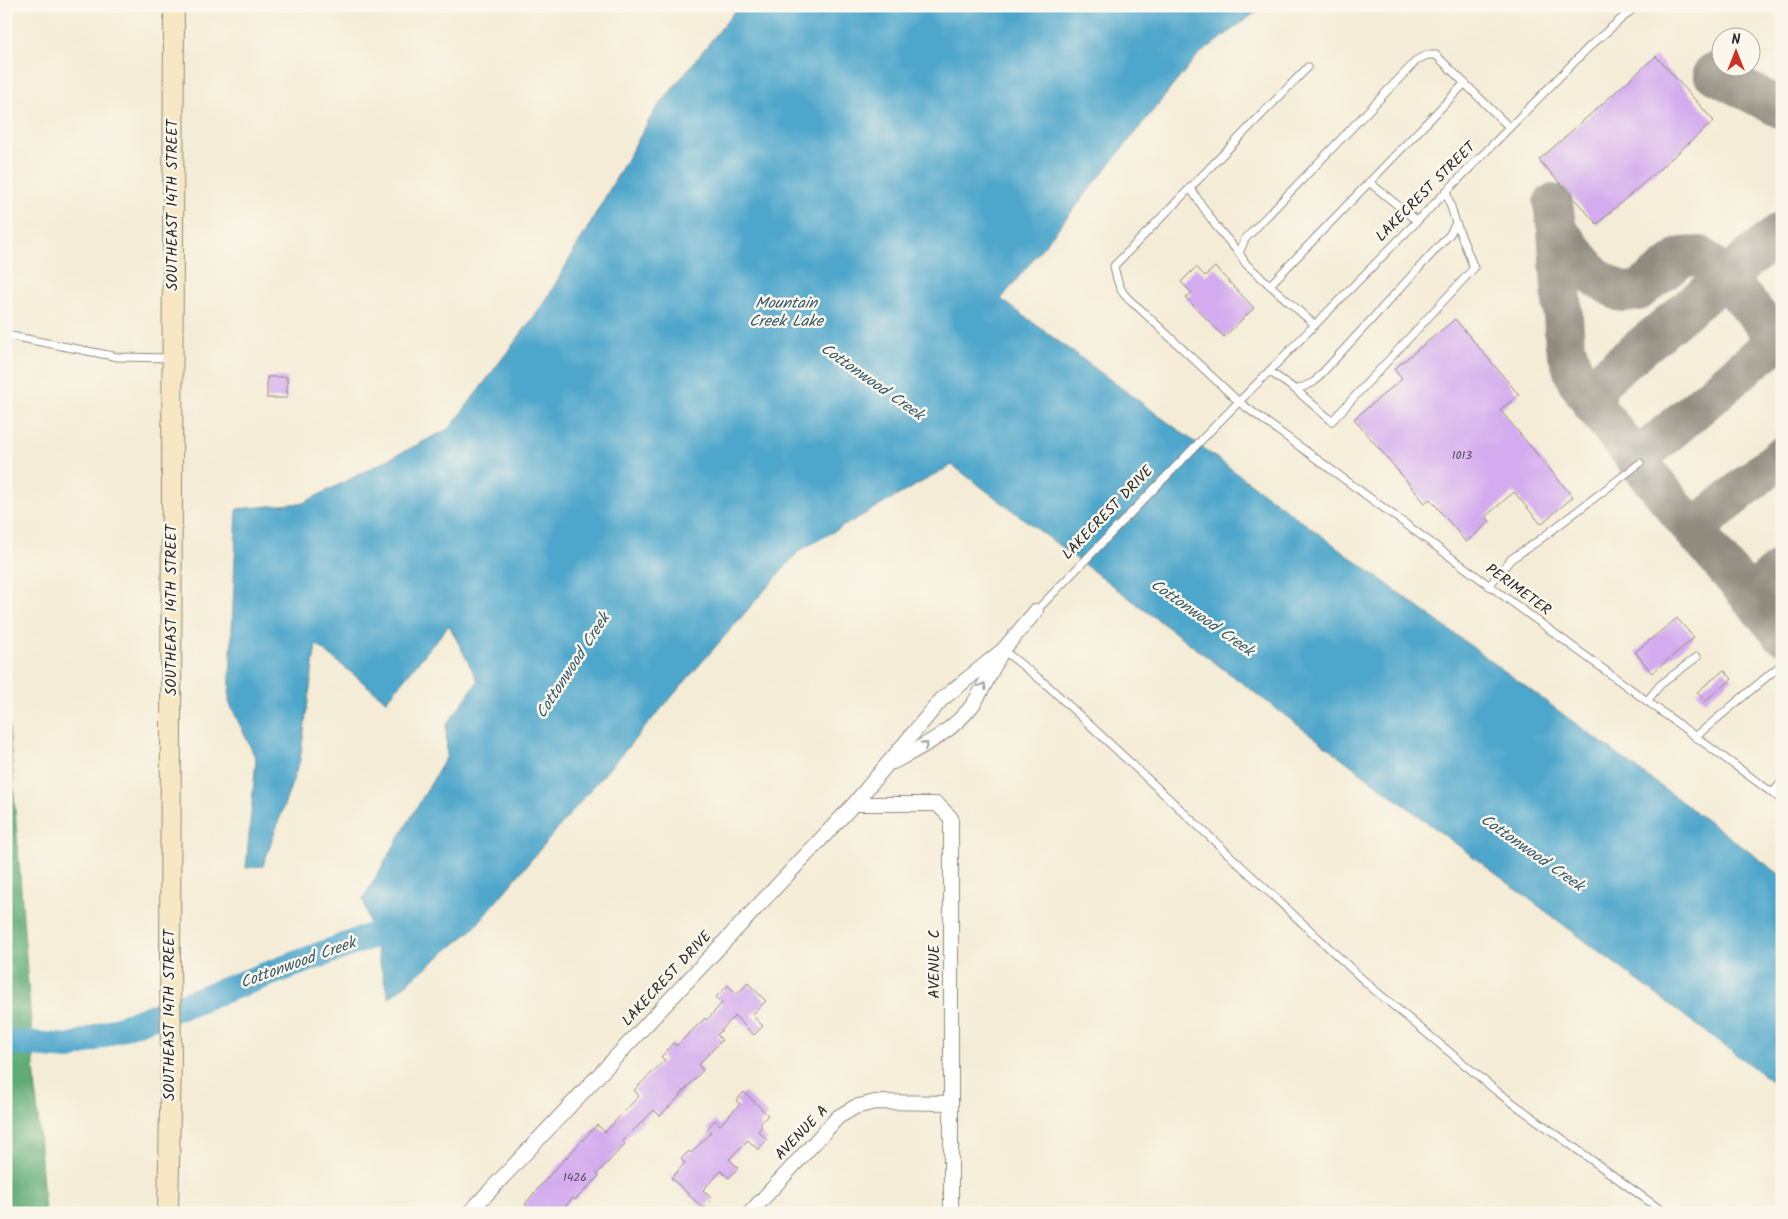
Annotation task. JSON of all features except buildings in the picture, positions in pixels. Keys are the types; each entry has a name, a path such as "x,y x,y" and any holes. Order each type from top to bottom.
{"street":[{"name":"SOUTHEAST 14TH STREET","path":"168,1213 171,1059 174,6"},
{"name":"LAKECREST DRIVE","path":"886,765 930,743 960,719 974,702 1003,650 1036,611"},
{"name":"LAKECREST DRIVE","path":"469,1213 854,804 940,700 1003,650"},
{"name":"AVENUE C","path":"854,804 937,804 951,818 951,1213"},
{"name":"AVENUE A","path":"750,1213 838,1117 855,1106 875,1102 952,1103"}],"lane":[{"path":"1621,6 1627,14"},
{"name":"LAKECREST STREET","path":"1239,402 1589,47 1636,6"},
{"path":"1239,253 1245,239 1417,60 1427,55 1436,55 1509,127"},
{"path":"1308,67 1190,188 1216,226 1246,264 1315,325"},
{"path":"1270,285 1465,83"},
{"path":"1369,182 1417,221"},
{"name":"PERIMETER","path":"1190,188 1114,266 1118,285 1127,299 1138,307 1239,402 1782,800"},
{"path":"1269,371 1296,390 1332,421 1474,268 1456,223 1446,191"},
{"path":"1296,390 1314,382 1450,234 1456,223"},
{"path":"6,335 118,357 173,358"},
{"name":"LAKECREST DRIVE","path":"1036,611 1239,402"},
{"path":"1490,586 1511,560 1640,463"},
{"path":"1003,650 1054,692 1372,988 1499,1093 1665,1213"},
{"path":"1646,701 1660,685 1697,657"},
{"path":"1695,737 1782,664"},
{"path":"1772,793 1782,782"}],"green space":[{"path":"6,687 45,1213 6,1213"}],"water":[{"name":"Mountain Creek Lake","path":"739,6 1264,6 1197,56 1001,299 1782,876 1782,1089 952,465 799,551 586,795 473,929 389,998 363,899 447,756 446,726 478,681 449,625 386,701 316,644 300,760 263,866 246,868 256,759 229,702 237,509 303,503 450,428 545,302 654,112"}],"waterway":[{"name":"Cottonwood Creek","path":"6,1042 70,1047 401,925 404,920"}],"taxiway":[{"path":"1723,78 1782,109"},
{"path":"1553,204 1557,230 1595,277 1621,292 1638,291 1682,257 1700,256 1725,278 1782,344"},
{"path":"1557,230 1565,345 1576,379 1594,406"},
{"path":"1782,231 1599,382 1594,406 1693,530 1782,634"},
{"path":"1637,459 1782,336"},
{"path":"1693,530 1782,456"},
{"path":"1750,595 1782,568"}]}
